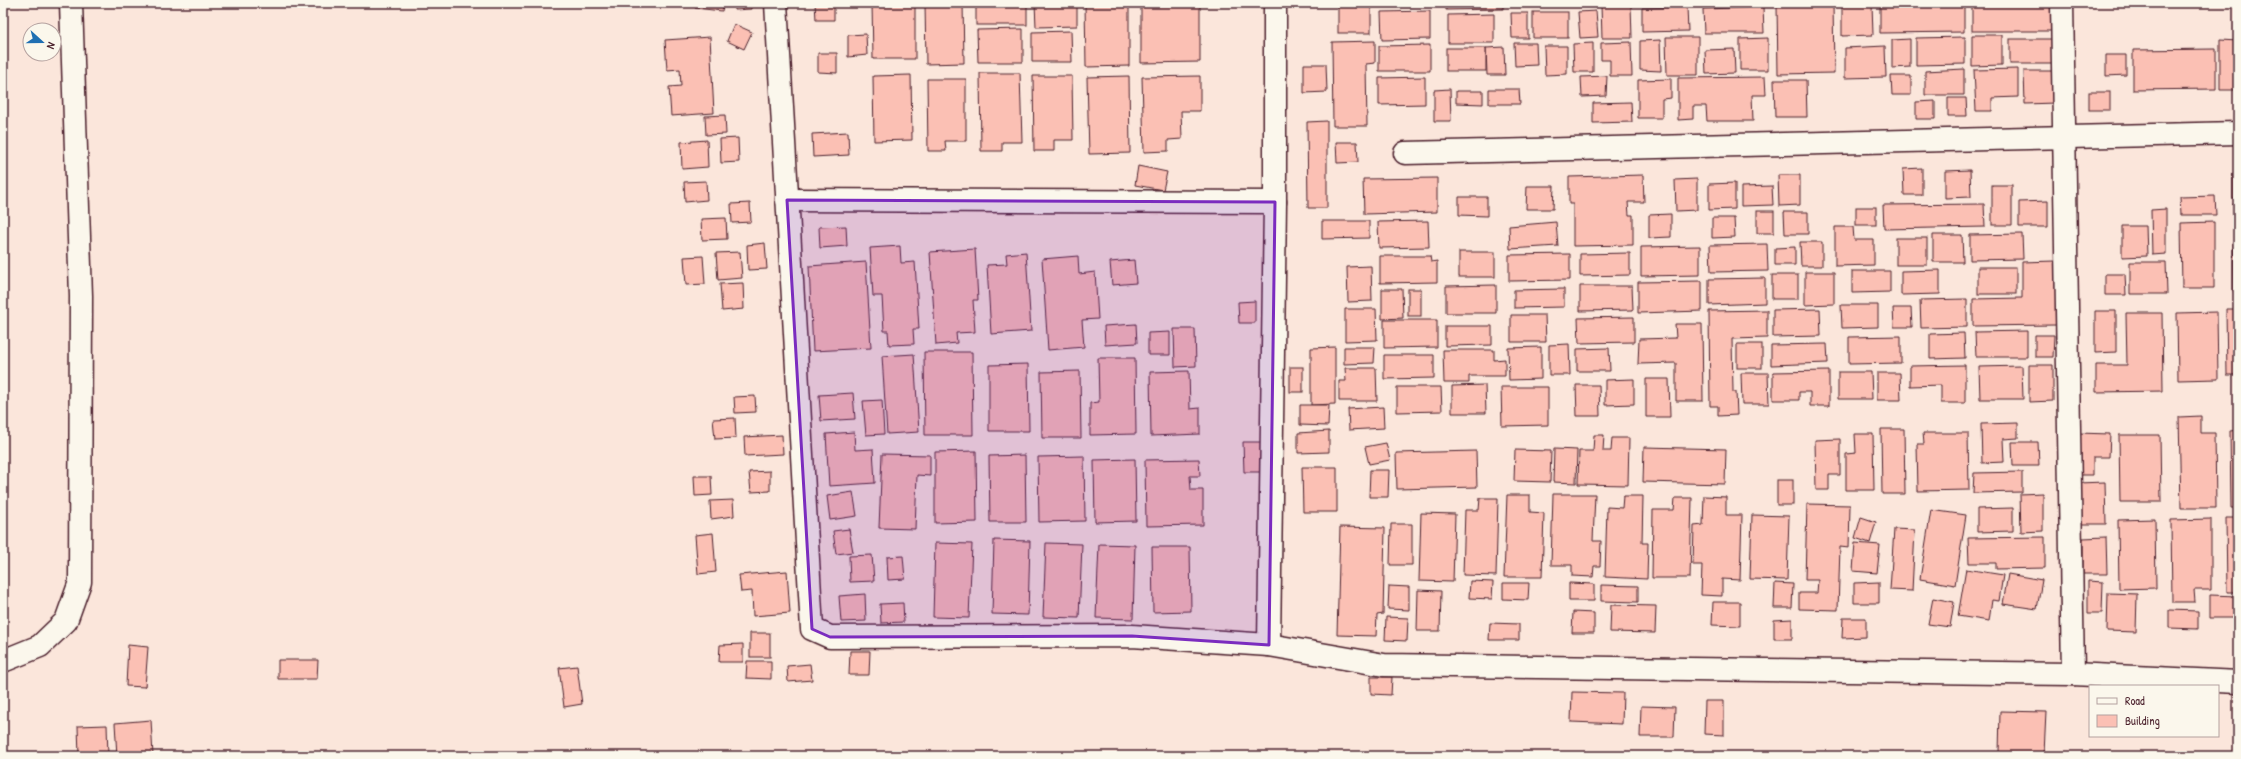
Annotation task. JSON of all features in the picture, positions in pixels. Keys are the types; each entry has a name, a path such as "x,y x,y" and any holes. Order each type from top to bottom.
{"street":[{"path":"3,661 40,646 66,621 80,582 82,296 71,3"},
{"path":"776,3 812,629 830,637 1132,636 1269,645 1384,665 2073,674 2238,682"},
{"path":"1269,645 1275,202 1275,3"},
{"path":"2062,3 2073,674"},
{"path":"1405,153 2238,133"},
{"path":"787,200 1275,202"}],"highlighted area":[{"path":"787,200 1275,202 1269,645 1132,636 830,637 812,629"}],"building":[{"path":"696,3 724,3 722,11 695,8"},
{"path":"735,3 751,3 751,9 735,10"},
{"path":"815,3 834,3 834,20 816,20"},
{"path":"872,3 915,3 915,59 873,59"},
{"path":"925,3 963,3 964,63 926,64"},
{"path":"976,3 1027,3 1027,25 976,25"},
{"path":"1035,3 1077,3 1077,26 1036,27"},
{"path":"1085,3 1129,3 1129,66 1086,67"},
{"path":"1141,3 1200,3 1200,62 1141,63"},
{"path":"1338,3 1371,3 1371,33 1338,33"},
{"path":"1399,3 1432,3 1433,5 1399,6"},
{"path":"1446,3 1503,3 1503,9 1446,10"},
{"path":"1565,3 1565,4 1536,4"},
{"path":"1730,3 1762,3 1762,5 1730,6"},
{"path":"1833,3 1834,73 1778,74 1777,5"},
{"path":"1972,3 2057,3 2057,31 1972,31"},
{"path":"1872,4 1873,35 1842,36 1842,5"},
{"path":"1964,4 1964,32 1880,33 1880,5"},
{"path":"1601,5 1631,5 1632,38 1602,38"},
{"path":"1687,7 1688,31 1642,32 1642,8"},
{"path":"1763,7 1764,33 1704,33 1703,9"},
{"path":"1430,11 1430,39 1382,40 1381,12"},
{"path":"1596,11 1598,37 1580,38 1578,12"},
{"path":"1533,12 1568,12 1568,38 1533,38"},
{"path":"1511,13 1528,13 1528,38 1512,38"},
{"path":"1494,14 1494,43 1448,43 1448,15"},
{"path":"734,24 752,32 744,49 727,41"},
{"path":"1023,29 1023,62 978,62 977,30"},
{"path":"1071,31 1072,62 1032,62 1032,32"},
{"path":"866,34 867,55 848,57 848,35"},
{"path":"1972,35 2002,35 2002,65 1972,66"},
{"path":"710,37 714,113 671,116 669,87 681,86 680,69 667,70 665,40"},
{"path":"1666,37 1698,37 1698,75 1667,75"},
{"path":"1965,37 1965,64 1916,65 1916,38"},
{"path":"1768,38 1768,70 1740,70 1740,39"},
{"path":"1910,39 1910,67 1892,68 1892,40"},
{"path":"2010,39 2057,39 2057,64 2010,64"},
{"path":"1660,40 1661,71 1640,70 1640,41"},
{"path":"2220,40 2238,41 2238,90 2220,90"},
{"path":"1375,41 1375,63 1366,64 1367,126 1333,126 1332,42"},
{"path":"1631,42 1632,76 1610,76 1610,60 1601,60 1601,43"},
{"path":"1514,43 1536,43 1537,65 1515,66"},
{"path":"1593,43 1593,72 1574,72 1573,44"},
{"path":"1430,45 1430,71 1379,71 1379,46"},
{"path":"1544,46 1567,46 1567,74 1545,75"},
{"path":"1885,46 1886,77 1845,78 1845,48"},
{"path":"1504,47 1505,75 1487,75 1486,48"},
{"path":"1446,48 1486,48 1486,71 1446,71"},
{"path":"1734,49 1735,73 1706,74 1705,50"},
{"path":"2216,49 2216,89 2133,90 2133,50"},
{"path":"818,53 837,53 837,73 818,72"},
{"path":"2106,55 2126,55 2126,75 2106,76"},
{"path":"1304,64 1326,64 1327,92 1304,93"},
{"path":"1964,69 1964,95 1925,95 1925,71"},
{"path":"2018,69 2018,97 1992,98 1992,111 1976,111 1974,70"},
{"path":"2024,71 2055,71 2055,103 2025,104"},
{"path":"980,73 1020,73 1022,142 1002,142 1002,151 981,151"},
{"path":"911,75 912,140 874,141 873,76"},
{"path":"1033,76 1072,76 1073,140 1054,140 1054,151 1034,151"},
{"path":"1129,76 1130,153 1089,154 1087,77"},
{"path":"1200,76 1200,111 1181,111 1182,139 1168,140 1168,151 1144,152 1142,77"},
{"path":"1607,76 1606,96 1582,97 1581,77"},
{"path":"1891,76 1911,76 1911,95 1892,95"},
{"path":"1425,77 1425,104 1379,105 1379,78"},
{"path":"1765,77 1766,95 1752,95 1753,121 1707,121 1706,106 1693,106 1693,119 1678,120 1678,78"},
{"path":"927,79 966,79 966,141 945,141 946,151 928,151"},
{"path":"1671,79 1671,98 1662,99 1662,118 1638,118 1638,80"},
{"path":"1774,80 1806,80 1807,117 1775,117"},
{"path":"1450,89 1451,121 1434,121 1434,90"},
{"path":"1489,89 1519,89 1520,104 1489,104"},
{"path":"1456,91 1483,91 1483,104 1456,103"},
{"path":"2089,92 2110,92 2110,110 2089,110"},
{"path":"1948,98 1966,98 1967,116 1948,116"},
{"path":"1935,101 1935,119 1916,119 1916,102"},
{"path":"1631,102 1632,122 1593,123 1593,103"},
{"path":"725,115 726,134 706,135 705,116"},
{"path":"1327,121 1327,208 1308,208 1307,122"},
{"path":"848,132 849,155 813,157 812,134"},
{"path":"738,138 739,162 721,163 720,139"},
{"path":"707,140 708,167 682,169 681,142"},
{"path":"1336,142 1357,142 1358,162 1337,163"},
{"path":"1138,166 1167,172 1163,190 1135,185"},
{"path":"1922,168 1922,195 1904,195 1903,169"},
{"path":"1970,170 1971,197 1945,198 1945,171"},
{"path":"2238,173 2238,199 2233,199 2233,174"},
{"path":"1643,175 1644,202 1628,202 1629,215 1633,215 1633,245 1573,246 1573,204 1569,204 1569,177"},
{"path":"1778,175 1800,175 1800,205 1779,206"},
{"path":"1437,178 1437,212 1364,214 1363,179"},
{"path":"1697,179 1697,210 1676,211 1675,180"},
{"path":"706,181 707,200 685,202 684,182"},
{"path":"1735,183 1735,209 1709,210 1709,184"},
{"path":"1992,185 2012,185 2012,225 1992,225"},
{"path":"1527,186 1554,186 1553,209 1526,209"},
{"path":"1772,186 1773,205 1741,206 1741,187"},
{"path":"2215,196 2216,215 2181,215 2180,197"},
{"path":"1459,197 1487,197 1487,216 1459,215"},
{"path":"2048,201 2048,227 2019,227 2019,202"},
{"path":"750,203 751,222 732,223 731,204"},
{"path":"1984,204 1985,227 1884,229 1883,205"},
{"path":"2233,204 2238,204 2238,293 2234,293"},
{"path":"1856,207 1876,207 1876,225 1856,225"},
{"path":"2166,209 2166,254 2152,255 2151,210"},
{"path":"1757,211 1774,211 1774,233 1757,233"},
{"path":"1784,212 1808,212 1808,234 1785,234"},
{"path":"1671,214 1671,237 1649,238 1649,215"},
{"path":"726,218 727,239 702,240 701,219"},
{"path":"1712,218 1734,218 1735,237 1712,238"},
{"path":"1322,221 1369,221 1369,238 1322,239"},
{"path":"1428,221 1429,247 1379,248 1378,222"},
{"path":"1556,222 1558,246 1510,249 1509,226"},
{"path":"2214,222 2214,288 2182,288 2181,223"},
{"path":"846,226 847,246 820,248 819,227"},
{"path":"2122,226 2146,226 2147,256 2122,257"},
{"path":"1835,227 1853,227 1854,240 1874,240 1874,265 1835,266"},
{"path":"2022,234 2023,259 1970,260 1970,235"},
{"path":"1933,235 1962,235 1963,262 1933,262"},
{"path":"1896,238 1927,238 1927,265 1896,265"},
{"path":"1800,242 1822,242 1822,266 1801,266"},
{"path":"765,243 767,269 748,270 747,245"},
{"path":"1767,244 1768,271 1711,272 1710,245"},
{"path":"900,246 901,263 915,262 919,329 913,329 914,344 889,345 888,331 884,331 882,296 873,296 870,248"},
{"path":"1700,246 1700,275 1641,276 1641,247"},
{"path":"1795,247 1795,265 1775,265 1775,248"},
{"path":"975,249 978,300 973,300 975,332 956,333 957,343 936,345 930,252"},
{"path":"740,252 742,278 718,280 716,253"},
{"path":"1026,252 1031,331 991,334 987,265 1007,264 1006,254"},
{"path":"1459,252 1495,252 1495,277 1459,277"},
{"path":"1630,253 1630,275 1580,276 1580,254"},
{"path":"1570,254 1570,280 1509,281 1509,255"},
{"path":"703,256 705,284 686,285 684,257"},
{"path":"1078,256 1079,274 1095,272 1098,319 1082,320 1084,347 1048,350 1042,259"},
{"path":"1380,256 1430,256 1431,262 1437,261 1437,282 1380,283"},
{"path":"1134,260 1136,283 1112,285 1110,262"},
{"path":"2055,261 2056,325 1973,326 1973,299 2022,298 2022,262"},
{"path":"866,262 871,348 813,351 809,266"},
{"path":"2130,262 2166,262 2167,294 2130,294"},
{"path":"1371,266 1372,301 1348,302 1347,267"},
{"path":"1978,267 2016,267 2016,294 1978,294"},
{"path":"1940,270 1940,294 1901,295 1901,271"},
{"path":"1852,271 1890,271 1890,292 1852,293"},
{"path":"1805,272 1834,272 1834,304 1805,305"},
{"path":"2105,274 2125,274 2126,295 2105,295"},
{"path":"1772,275 1798,275 1798,299 1772,299"},
{"path":"1765,278 1765,303 1709,305 1709,279"},
{"path":"1702,281 1702,311 1638,313 1638,282"},
{"path":"743,283 744,309 722,311 720,284"},
{"path":"1496,285 1496,313 1446,313 1446,286"},
{"path":"1580,286 1632,286 1633,310 1580,311"},
{"path":"1382,289 1402,289 1403,318 1382,319"},
{"path":"1408,289 1421,289 1421,316 1408,316"},
{"path":"1564,289 1564,307 1514,308 1514,290"},
{"path":"1967,299 1967,327 1921,328 1920,300"},
{"path":"1255,301 1255,323 1239,323 1238,302"},
{"path":"1841,305 1878,305 1878,327 1842,328"},
{"path":"1893,308 1911,308 1912,327 1894,327"},
{"path":"1345,309 1376,309 1377,340 1345,341"},
{"path":"1820,309 1821,336 1773,337 1773,310"},
{"path":"2226,309 2238,309 2238,375 2227,375"},
{"path":"1767,310 1767,338 1732,339 1733,392 1736,392 1737,415 1718,416 1718,406 1710,406 1709,311"},
{"path":"2095,311 2116,311 2116,352 2095,353"},
{"path":"2217,312 2218,379 2178,380 2177,313"},
{"path":"2126,313 2162,313 2163,391 2096,392 2096,365 2127,365"},
{"path":"1511,315 1545,315 1546,342 1511,342"},
{"path":"1634,317 1634,342 1579,343 1578,318"},
{"path":"1384,320 1437,320 1437,347 1384,348"},
{"path":"1136,324 1137,343 1105,345 1104,326"},
{"path":"1675,324 1702,324 1703,401 1676,401 1676,363 1638,364 1639,339 1676,338"},
{"path":"1445,326 1492,326 1492,345 1445,346"},
{"path":"1174,329 1195,329 1196,366 1175,367"},
{"path":"2027,331 2027,357 1976,357 1975,332"},
{"path":"1170,332 1170,355 1148,355 1148,333"},
{"path":"1964,333 1965,358 1930,359 1930,334"},
{"path":"2035,335 2054,335 2053,357 2035,357"},
{"path":"1901,336 1901,363 1849,364 1849,337"},
{"path":"1569,344 1570,375 1549,375 1549,345"},
{"path":"1737,344 1762,344 1762,368 1737,368"},
{"path":"1827,344 1828,363 1771,365 1771,345"},
{"path":"1335,347 1335,404 1311,405 1311,348"},
{"path":"1344,347 1375,347 1374,363 1344,364"},
{"path":"1541,347 1541,379 1509,380 1508,348"},
{"path":"1609,348 1610,371 1577,371 1577,349"},
{"path":"1443,350 1494,350 1494,360 1505,359 1505,376 1469,376 1469,383 1444,383"},
{"path":"924,352 972,352 973,435 925,435"},
{"path":"914,354 919,432 887,434 882,356"},
{"path":"1384,355 1434,355 1434,378 1384,379"},
{"path":"1098,358 1135,358 1136,434 1090,435 1090,403 1099,402"},
{"path":"1028,364 1029,431 989,431 989,365"},
{"path":"1965,365 1965,403 1941,403 1941,385 1910,386 1910,366"},
{"path":"2029,365 2053,365 2053,401 2029,402"},
{"path":"2022,366 2023,399 1980,399 1979,367"},
{"path":"1290,367 1303,367 1303,392 1290,392"},
{"path":"1345,368 1376,368 1377,401 1339,401 1339,381 1346,381"},
{"path":"1080,371 1081,438 1042,438 1041,372"},
{"path":"1189,371 1190,409 1200,408 1200,434 1151,436 1150,372"},
{"path":"1829,371 1829,406 1810,406 1810,392 1799,392 1799,400 1773,400 1773,372"},
{"path":"1838,372 1871,372 1872,399 1838,399"},
{"path":"1741,373 1768,373 1769,404 1742,404"},
{"path":"1877,373 1900,373 1901,400 1877,400"},
{"path":"1634,379 1634,404 1605,405 1605,380"},
{"path":"1646,379 1669,379 1670,417 1646,417"},
{"path":"1485,385 1486,413 1452,413 1452,386"},
{"path":"1576,385 1599,385 1600,416 1577,416"},
{"path":"1397,387 1441,387 1442,411 1397,412"},
{"path":"1501,387 1548,387 1548,425 1502,426"},
{"path":"853,393 855,419 821,421 819,395"},
{"path":"755,396 756,412 735,413 734,397"},
{"path":"882,400 884,434 866,435 863,401"},
{"path":"1300,405 1329,405 1328,426 1300,425"},
{"path":"1383,407 1384,428 1349,430 1348,409"},
{"path":"2201,416 2201,433 2215,433 2216,508 2181,508 2179,417"},
{"path":"735,418 736,438 715,439 713,419"},
{"path":"2018,423 2018,438 2003,439 2004,462 1982,463 1981,424"},
{"path":"1881,429 1904,429 1905,494 1882,494"},
{"path":"2238,430 2238,508 2231,508 2230,431"},
{"path":"1329,431 1329,452 1298,453 1298,433"},
{"path":"854,432 855,450 873,449 875,483 829,486 826,434"},
{"path":"1923,433 1968,433 1969,490 1918,491 1917,444 1924,444"},
{"path":"2078,433 2110,434 2109,457 2093,457 2093,475 2077,475"},
{"path":"1855,434 1873,434 1874,490 1846,490 1846,454 1856,453"},
{"path":"782,435 783,454 745,456 744,437"},
{"path":"1594,435 1604,435 1603,451 1611,451 1612,438 1629,438 1628,485 1578,484 1579,451 1593,451"},
{"path":"2119,435 2160,435 2161,502 2120,502"},
{"path":"1840,439 1840,475 1829,475 1829,490 1816,490 1815,440"},
{"path":"1243,442 1261,442 1262,472 1244,472"},
{"path":"2012,442 2038,442 2039,466 2013,466"},
{"path":"1386,443 1390,460 1369,464 1365,447"},
{"path":"1644,447 1726,449 1725,484 1643,482"},
{"path":"1554,449 1577,450 1576,483 1553,482"},
{"path":"1515,450 1551,451 1550,482 1514,481"},
{"path":"976,451 977,522 935,523 935,452"},
{"path":"1476,451 1477,487 1397,489 1396,453"},
{"path":"882,454 930,455 930,476 917,475 915,529 879,528"},
{"path":"1025,455 1026,522 990,522 989,456"},
{"path":"1084,456 1085,521 1039,522 1038,457"},
{"path":"1135,459 1136,521 1095,522 1094,460"},
{"path":"1199,459 1200,476 1190,476 1191,490 1203,490 1203,525 1146,526 1145,460"},
{"path":"1302,467 1337,467 1337,512 1303,512"},
{"path":"1370,470 1389,470 1388,497 1369,497"},
{"path":"770,471 770,491 751,492 749,472"},
{"path":"2022,472 2022,492 1973,493 1974,473"},
{"path":"694,476 711,476 712,495 695,496"},
{"path":"1777,480 1793,480 1793,505 1777,505"},
{"path":"2105,482 2106,524 2079,524 2078,483"},
{"path":"853,492 857,516 830,520 827,496"},
{"path":"2043,493 2043,531 2021,532 2020,494"},
{"path":"1553,494 1595,494 1593,541 1601,541 1600,566 1594,566 1593,577 1572,576 1572,565 1551,565"},
{"path":"1507,495 1530,495 1530,512 1544,513 1542,577 1504,577"},
{"path":"1623,496 1643,496 1642,543 1648,543 1647,579 1605,577 1607,507 1622,508"},
{"path":"1704,496 1726,497 1726,515 1742,515 1740,580 1722,579 1722,596 1701,595 1702,565 1693,565 1694,526 1703,525"},
{"path":"1480,498 1498,498 1496,576 1463,575 1465,510 1479,510"},
{"path":"1675,498 1692,498 1690,578 1652,578 1653,510 1674,510"},
{"path":"733,500 734,516 711,519 710,501"},
{"path":"1807,504 1850,505 1849,548 1840,547 1838,610 1799,609 1799,593 1817,593 1818,580 1805,580"},
{"path":"2013,508 2013,531 1977,532 1977,509"},
{"path":"1931,510 1966,515 1955,585 1920,579"},
{"path":"1421,513 1455,514 1453,582 1419,581"},
{"path":"1752,515 1789,516 1787,580 1750,579"},
{"path":"1861,517 1876,522 1870,543 1855,538"},
{"path":"2226,518 2238,518 2238,592 2227,592"},
{"path":"2155,519 2156,588 2119,589 2118,520"},
{"path":"2211,519 2211,590 2194,590 2195,602 2172,602 2171,520"},
{"path":"1391,524 1412,524 1412,565 1390,565"},
{"path":"1340,527 1385,528 1383,614 1377,615 1376,636 1337,635"},
{"path":"849,529 853,552 836,554 833,531"},
{"path":"1894,529 1915,530 1912,591 1890,590"},
{"path":"713,533 716,572 698,574 695,535"},
{"path":"2045,537 2045,568 1996,569 1996,563 1969,563 1968,538"},
{"path":"2106,537 2107,574 2083,574 2083,538"},
{"path":"994,540 1030,541 1028,615 992,614"},
{"path":"935,543 972,544 969,618 933,617"},
{"path":"1046,543 1082,544 1079,618 1043,617"},
{"path":"1855,543 1880,545 1877,573 1853,571"},
{"path":"1099,544 1135,545 1133,619 1096,618"},
{"path":"1152,547 1190,547 1191,611 1153,612"},
{"path":"872,555 874,581 850,582 849,556"},
{"path":"903,556 905,579 888,580 887,557"},
{"path":"1966,569 2003,575 1999,601 1992,600 1989,621 1958,616"},
{"path":"787,571 790,613 753,616 752,591 741,592 739,575"},
{"path":"2008,574 2042,580 2037,609 2003,604"},
{"path":"1470,581 1493,582 1492,599 1469,598"},
{"path":"2088,581 2103,582 2102,613 2088,613"},
{"path":"1879,582 1879,603 1854,603 1854,583"},
{"path":"1503,583 1529,583 1528,600 1503,599"},
{"path":"1569,583 1594,584 1594,601 1569,601"},
{"path":"1775,583 1793,584 1792,608 1774,608"},
{"path":"1601,585 1638,586 1638,602 1601,601"},
{"path":"1389,586 1409,587 1409,610 1388,609"},
{"path":"1418,590 1441,591 1440,631 1417,631"},
{"path":"2108,593 2137,594 2136,632 2107,631"},
{"path":"865,594 866,621 841,622 839,596"},
{"path":"2210,595 2238,596 2238,618 2210,618"},
{"path":"1933,598 1954,602 1950,627 1928,624"},
{"path":"1713,602 1740,602 1740,626 1712,625"},
{"path":"903,603 904,622 881,623 880,604"},
{"path":"1611,605 1656,606 1655,633 1610,632"},
{"path":"2169,610 2198,611 2198,629 2169,628"},
{"path":"1573,612 1594,613 1594,633 1572,633"},
{"path":"1386,617 1408,618 1407,641 1385,640"},
{"path":"1843,618 1866,618 1866,637 1842,638"},
{"path":"1792,619 1792,639 1774,639 1774,620"},
{"path":"1490,623 1519,624 1519,640 1489,640"},
{"path":"750,633 770,633 770,657 750,657"},
{"path":"743,644 743,662 719,662 720,645"},
{"path":"128,645 148,647 145,687 126,686"},
{"path":"850,651 870,651 869,675 849,675"},
{"path":"278,660 318,660 317,679 278,679"},
{"path":"747,661 771,661 771,679 746,678"},
{"path":"810,664 812,680 788,682 787,666"},
{"path":"577,666 582,704 564,707 559,668"},
{"path":"1371,677 1392,677 1391,695 1371,694"},
{"path":"1572,692 1623,693 1622,724 1571,722"},
{"path":"1705,701 1724,701 1724,735 1704,734"},
{"path":"1641,706 1675,707 1674,737 1640,737"},
{"path":"2000,711 2046,712 2044,754 1999,753"},
{"path":"151,720 153,756 117,756 115,723"},
{"path":"107,725 108,756 79,756 78,726"}]}
